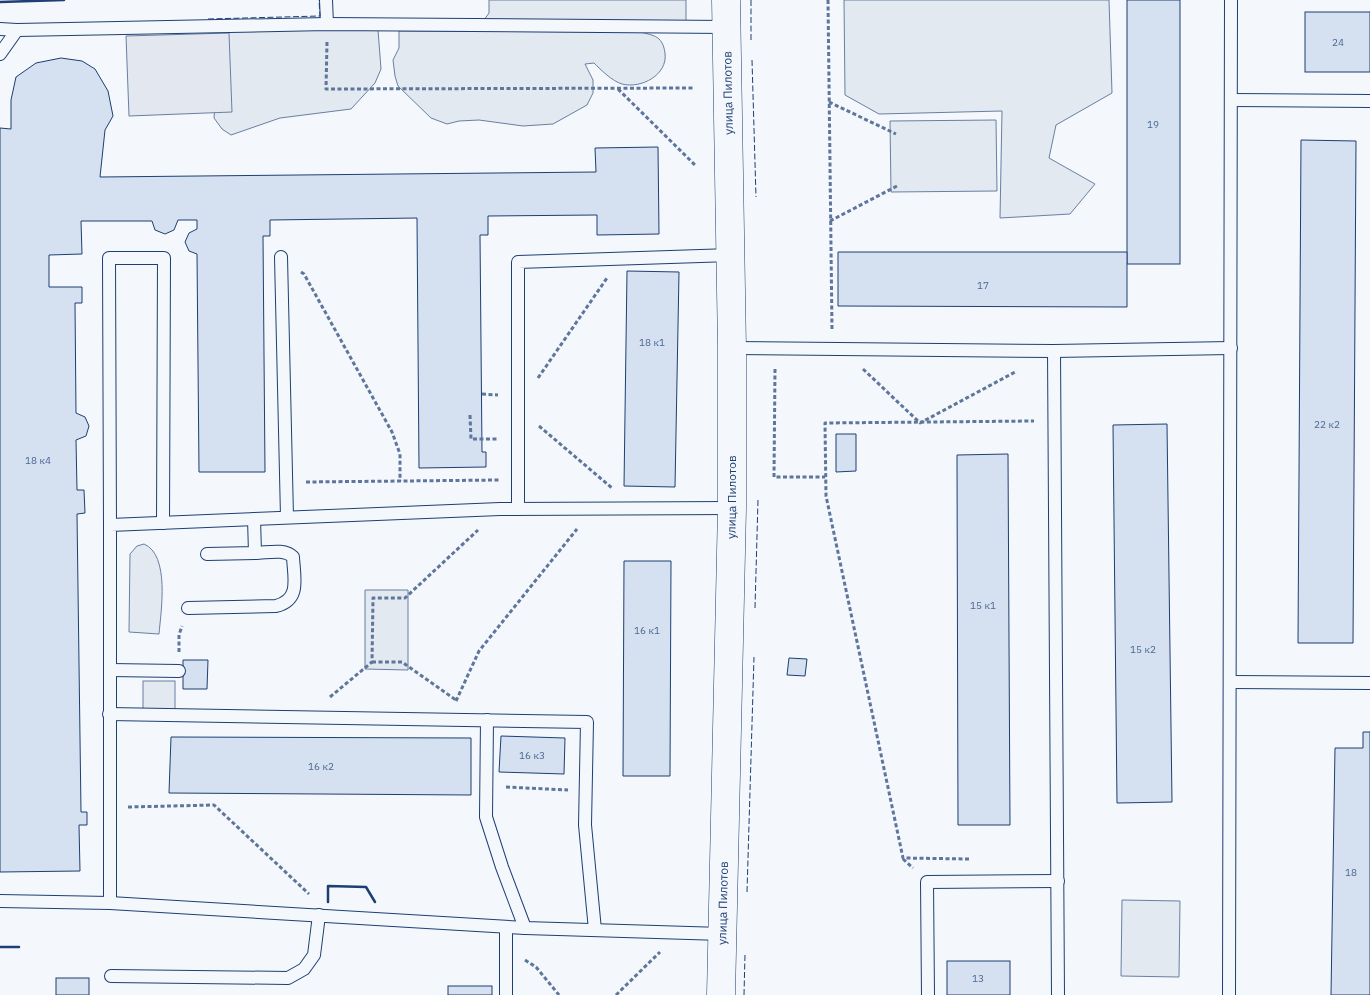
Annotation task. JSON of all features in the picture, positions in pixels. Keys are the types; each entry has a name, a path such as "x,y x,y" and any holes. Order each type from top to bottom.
{"street":[{"name":"улица Пилотов","path":"721,995 732,508 731,255 726,0"}],"lane":[{"path":"326,0 327,24"},
{"path":"1229,995 1231,0"},
{"path":"0,29 327,24 726,27"},
{"path":"0,54 17,30"},
{"path":"1231,100 1370,101"},
{"path":"518,509 518,262 731,255"},
{"path":"281,257 287,517"},
{"path":"110,903 109,258 164,258 163,523"},
{"path":"732,348 1054,351 1231,348"},
{"path":"1054,351 1058,995"},
{"path":"110,525 518,509 732,508"},
{"path":"254,519 255,553"},
{"path":"188,608 276,606 286,604 292,598 294,591 293,557 289,553 208,554"},
{"path":"110,670 179,670"},
{"path":"1230,682 1370,683"},
{"path":"109,714 587,722 585,825 595,930"},
{"path":"487,720 486,817 525,928"},
{"path":"928,995 927,882 1058,881"},
{"path":"0,901 110,903 525,928 722,934"},
{"path":"111,976 288,978 304,969 314,955 325,915"},
{"path":"506,927 506,995"}],"path":[{"path":"828,0 832,334"},
{"path":"327,24 326,89 695,88"},
{"path":"617,88 696,166"},
{"path":"828,102 896,134"},
{"path":"830,221 897,186"},
{"path":"281,257 304,274 392,432 400,454 400,481"},
{"path":"533,386 612,271"},
{"path":"775,348 774,477 825,477"},
{"path":"920,423 1025,367"},
{"path":"862,368 920,423"},
{"path":"470,415 471,438 518,439"},
{"path":"970,859 903,858 826,496 825,424 1040,421"},
{"path":"538,425 613,489"},
{"path":"286,482 518,480"},
{"path":"452,707 479,651 582,522"},
{"path":"372,662 373,598 405,598 480,527"},
{"path":"326,701 372,662 402,662 456,700"},
{"path":"487,787 586,790"},
{"path":"110,807 214,805 325,915"},
{"path":"506,947 536,967 559,995"},
{"path":"616,995 662,950"}],"shaded area":[{"path":"489,0 686,0 686,24 484,20 489,13"},
{"path":"844,0 1109,0 1112,93 1056,125 1049,158 1095,184 1070,214 1000,218 1002,111 879,114 845,95"},
{"path":"230,30 378,30 381,69 375,83 351,109 280,118 231,135 222,129 214,118 220,37"},
{"path":"399,31 641,32 655,36 660,41 665,53 665,61 658,74 652,79 629,85 614,80 594,63 585,64 593,80 593,93 587,105 553,124 523,126 479,120 447,124 431,118 398,86 393,60 399,48"},
{"path":"229,33 232,112 129,116 126,36"},
{"path":"996,120 997,191 891,192 890,121"},
{"path":"144,544 152,550 158,559 161,571 162,598 159,634 129,632 130,554 137,546"},
{"path":"365,590 408,590 408,670 365,669"},
{"path":"143,681 175,681 175,712 143,712"},
{"path":"1122,900 1180,901 1179,977 1121,976"}],"building":[{"path":"1127,0 1180,0 1180,264 1127,264"},
{"path":"1305,12 1370,12 1370,72 1305,72"},
{"path":"61,58 82,61 95,69 108,91 113,116 105,130 100,177 596,172 595,148 658,147 659,234 597,235 597,215 488,216 488,235 480,235 482,452 486,452 486,467 419,468 417,218 270,220 270,236 263,236 265,472 199,472 197,254 189,251 185,242 189,233 197,229 197,220 178,220 174,230 165,234 155,230 152,221 81,221 82,254 49,255 49,287 82,287 82,303 75,303 76,413 85,417 89,426 86,436 76,440 77,490 84,490 85,513 77,514 81,812 87,812 87,825 79,825 80,871 0,872 0,128 11,129 11,100 16,77 36,63"},
{"path":"1301,140 1356,141 1353,643 1298,643"},
{"path":"838,252 1127,252 1127,307 838,306"},
{"path":"627,271 679,272 675,487 624,486"},
{"path":"1167,424 1172,802 1117,803 1113,425"},
{"path":"836,434 856,434 856,471 836,472"},
{"path":"1008,454 1010,825 958,825 957,455"},
{"path":"624,561 671,561 670,776 623,776"},
{"path":"789,658 807,659 805,676 787,675"},
{"path":"183,660 208,660 207,689 183,689"},
{"path":"1363,732 1370,732 1370,995 1331,995 1335,748 1363,748"},
{"path":"501,736 565,738 564,774 499,772"},
{"path":"171,737 471,738 471,795 169,793"},
{"path":"947,961 1010,961 1010,995 947,995"},
{"path":"56,978 89,978 89,995 56,995"},
{"path":"448,986 492,986 492,995 448,995"}],"fence":[{"path":"208,19 320,16 319,0"},
{"path":"751,0 751,42"},
{"path":"752,60 756,197"},
{"path":"755,608 758,500"},
{"path":"747,892 754,657"},
{"path":"744,995 745,954"}],"wall":[{"path":"0,2 64,0"},
{"path":"328,902 328,886 366,887 375,902"},
{"path":"0,947 19,947"}]}
